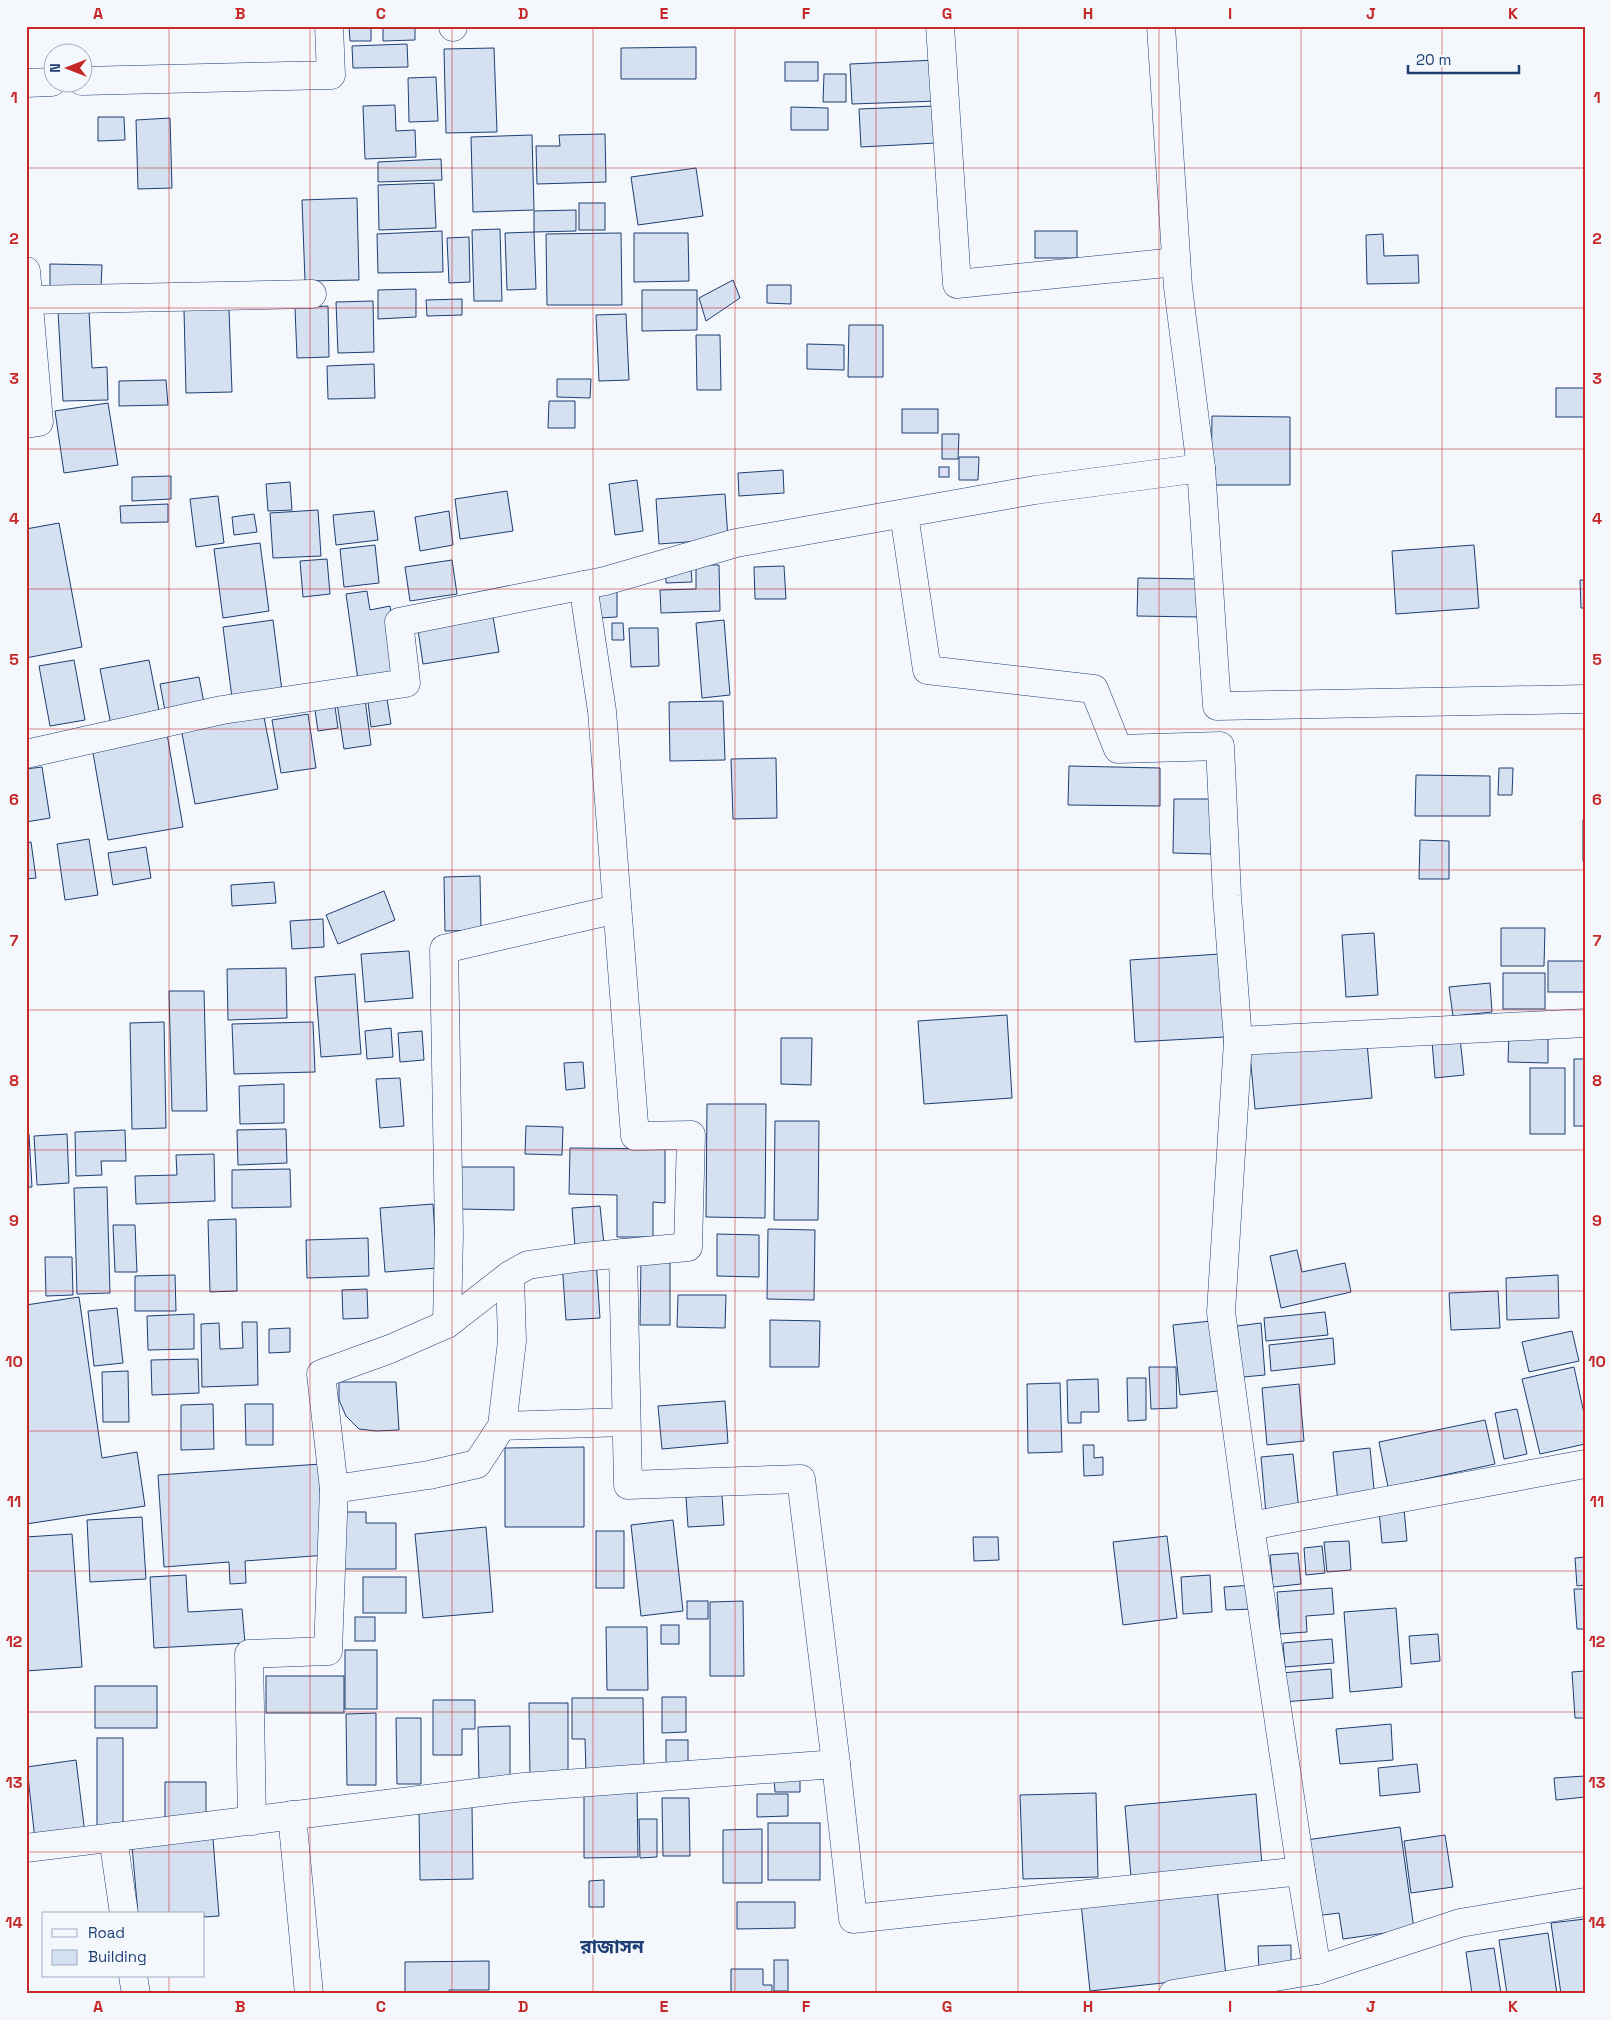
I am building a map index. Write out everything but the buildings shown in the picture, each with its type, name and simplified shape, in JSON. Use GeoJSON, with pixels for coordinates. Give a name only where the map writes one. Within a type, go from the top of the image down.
{"type":"FeatureCollection","features":[{"type":"Feature","properties":{"kind":"street"},"geometry":{"type":"LineString","coordinates":[[92,81],[331,75],[329,26]]}},
{"type":"Feature","properties":{"kind":"street"},"geometry":{"type":"LineString","coordinates":[[940,26],[957,284],[1176,262]]}},
{"type":"Feature","properties":{"kind":"street"},"geometry":{"type":"LineString","coordinates":[[1161,26],[1176,262],[1201,468],[1220,746],[1227,896],[1238,1041],[1221,1312],[1250,1526],[1317,1970]]}},
{"type":"Feature","properties":{"kind":"street"},"geometry":{"type":"LineString","coordinates":[[26,83],[42,82]]}},
{"type":"Feature","properties":{"kind":"street"},"geometry":{"type":"LineString","coordinates":[[26,271],[38,422],[26,424]]}},
{"type":"Feature","properties":{"kind":"street"},"geometry":{"type":"LineString","coordinates":[[29,300],[312,294]]}},
{"type":"Feature","properties":{"kind":"street"},"geometry":{"type":"LineString","coordinates":[[26,754],[222,710],[406,684],[398,622],[605,581],[736,543],[1035,490],[1201,468]]}},
{"type":"Feature","properties":{"kind":"street"},"geometry":{"type":"LineString","coordinates":[[904,514],[927,670],[1094,689],[1118,749],[1220,746]]}},
{"type":"Feature","properties":{"kind":"street"},"geometry":{"type":"LineString","coordinates":[[252,1820],[249,1654],[328,1651],[334,1489],[321,1374],[390,1349],[447,1324],[510,1275],[528,1264],[688,1247],[691,1135],[635,1136],[602,711],[583,585]]}},
{"type":"Feature","properties":{"kind":"street"},"geometry":{"type":"LineString","coordinates":[[1217,706],[1585,700]]}},
{"type":"Feature","properties":{"kind":"street"},"geometry":{"type":"LineString","coordinates":[[447,1324],[448,1234],[444,949],[617,909]]}},
{"type":"Feature","properties":{"kind":"street"},"geometry":{"type":"LineString","coordinates":[[1238,1041],[1585,1024]]}},
{"type":"Feature","properties":{"kind":"street"},"geometry":{"type":"LineString","coordinates":[[623,1253],[628,1485],[801,1479],[853,1919],[1301,1870]]}},
{"type":"Feature","properties":{"kind":"street"},"geometry":{"type":"LineString","coordinates":[[334,1489],[429,1475],[477,1464],[502,1426],[512,1341],[510,1275]]}},
{"type":"Feature","properties":{"kind":"street"},"geometry":{"type":"LineString","coordinates":[[502,1426],[626,1422]]}},
{"type":"Feature","properties":{"kind":"street"},"geometry":{"type":"LineString","coordinates":[[1250,1526],[1585,1464]]}},
{"type":"Feature","properties":{"kind":"street"},"geometry":{"type":"LineString","coordinates":[[26,1848],[524,1787],[836,1764]]}},
{"type":"Feature","properties":{"kind":"street"},"geometry":{"type":"LineString","coordinates":[[292,1815],[309,1994]]}},
{"type":"Feature","properties":{"kind":"street"},"geometry":{"type":"LineString","coordinates":[[113,1837],[124,1912]]}},
{"type":"Feature","properties":{"kind":"street"},"geometry":{"type":"LineString","coordinates":[[1173,1994],[1317,1970],[1460,1923],[1585,1902]]}},
{"type":"Feature","properties":{"kind":"street"},"geometry":{"type":"LineString","coordinates":[[133,1978],[136,1994]]}},
{"type":"Feature","properties":{"kind":"district","name":"রাজাসন"},"geometry":{"type":"Point","coordinates":[612,1946]}}]}
